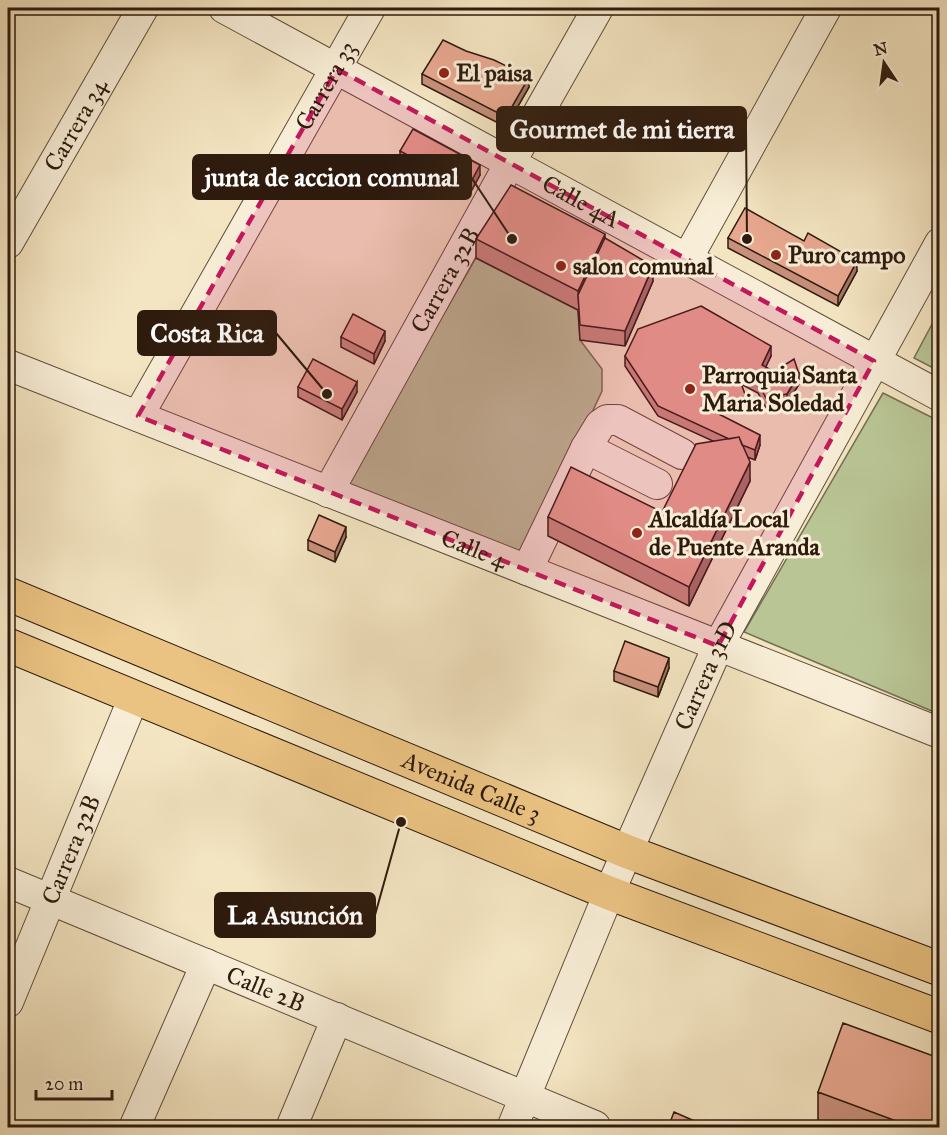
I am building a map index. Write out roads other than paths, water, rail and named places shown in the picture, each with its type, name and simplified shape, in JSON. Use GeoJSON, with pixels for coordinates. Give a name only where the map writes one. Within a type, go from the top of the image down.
{"type":"FeatureCollection","features":[{"type":"Feature","properties":{"kind":"main road","name":"Avenida Calle 3"},"geometry":{"type":"LineString","coordinates":[[8,594],[628,852],[939,969]]}},
{"type":"Feature","properties":{"kind":"main road","name":"Avenida Calle 3"},"geometry":{"type":"LineString","coordinates":[[8,645],[609,893],[939,1017]]}},
{"type":"Feature","properties":{"kind":"street","name":"Carrera 34"},"geometry":{"type":"LineString","coordinates":[[8,243],[143,8]]}},
{"type":"Feature","properties":{"kind":"street","name":"Calle 4A"},"geometry":{"type":"LineString","coordinates":[[224,8],[939,396]]}},
{"type":"Feature","properties":{"kind":"street","name":"Carrera 33"},"geometry":{"type":"LineString","coordinates":[[138,416],[370,8]]}},
{"type":"Feature","properties":{"kind":"street","name":"Carrera 32B"},"geometry":{"type":"LineString","coordinates":[[328,492],[598,8]]}},
{"type":"Feature","properties":{"kind":"street"},"geometry":{"type":"LineString","coordinates":[[687,259],[826,8]]}},
{"type":"Feature","properties":{"kind":"street","name":"Carrera 31D"},"geometry":{"type":"LineString","coordinates":[[512,1128],[609,893],[717,646],[939,243]]}},
{"type":"Feature","properties":{"kind":"street","name":"Calle 4"},"geometry":{"type":"LineString","coordinates":[[8,365],[939,734]]}},
{"type":"Feature","properties":{"kind":"street"},"geometry":{"type":"LineString","coordinates":[[527,570],[586,448],[600,425],[607,420],[618,420],[682,454]]}},
{"type":"Feature","properties":{"kind":"street"},"geometry":{"type":"LineString","coordinates":[[586,448],[657,484]]}},
{"type":"Feature","properties":{"kind":"street","name":"Carrera 32B"},"geometry":{"type":"LineString","coordinates":[[8,1002],[134,697]]}},
{"type":"Feature","properties":{"kind":"street","name":"Calle 2B"},"geometry":{"type":"LineString","coordinates":[[8,882],[596,1126]]}},
{"type":"Feature","properties":{"kind":"street"},"geometry":{"type":"LineString","coordinates":[[134,1128],[206,964]]}},
{"type":"Feature","properties":{"kind":"street"},"geometry":{"type":"LineString","coordinates":[[291,1128],[337,1018]]}},
{"type":"Feature","properties":{"kind":"place","name":"El paisa"},"geometry":{"type":"Point","coordinates":[444,73]}},
{"type":"Feature","properties":{"kind":"place","name":"junta de accion comunal"},"geometry":{"type":"Point","coordinates":[512,239]}},
{"type":"Feature","properties":{"kind":"place","name":"Gourmet de mi tierra"},"geometry":{"type":"Point","coordinates":[747,239]}},
{"type":"Feature","properties":{"kind":"place","name":"Puro campo"},"geometry":{"type":"Point","coordinates":[776,255]}},
{"type":"Feature","properties":{"kind":"place","name":"salon comunal"},"geometry":{"type":"Point","coordinates":[561,266]}},
{"type":"Feature","properties":{"kind":"place","name":"Parroquia Santa Maria Soledad"},"geometry":{"type":"Point","coordinates":[690,389]}},
{"type":"Feature","properties":{"kind":"place","name":"Costa Rica"},"geometry":{"type":"Point","coordinates":[327,394]}},
{"type":"Feature","properties":{"kind":"place","name":"Alcaldía Local de Puente Aranda"},"geometry":{"type":"Point","coordinates":[637,533]}},
{"type":"Feature","properties":{"kind":"place","name":"La Asunción"},"geometry":{"type":"Point","coordinates":[401,822]}}]}
